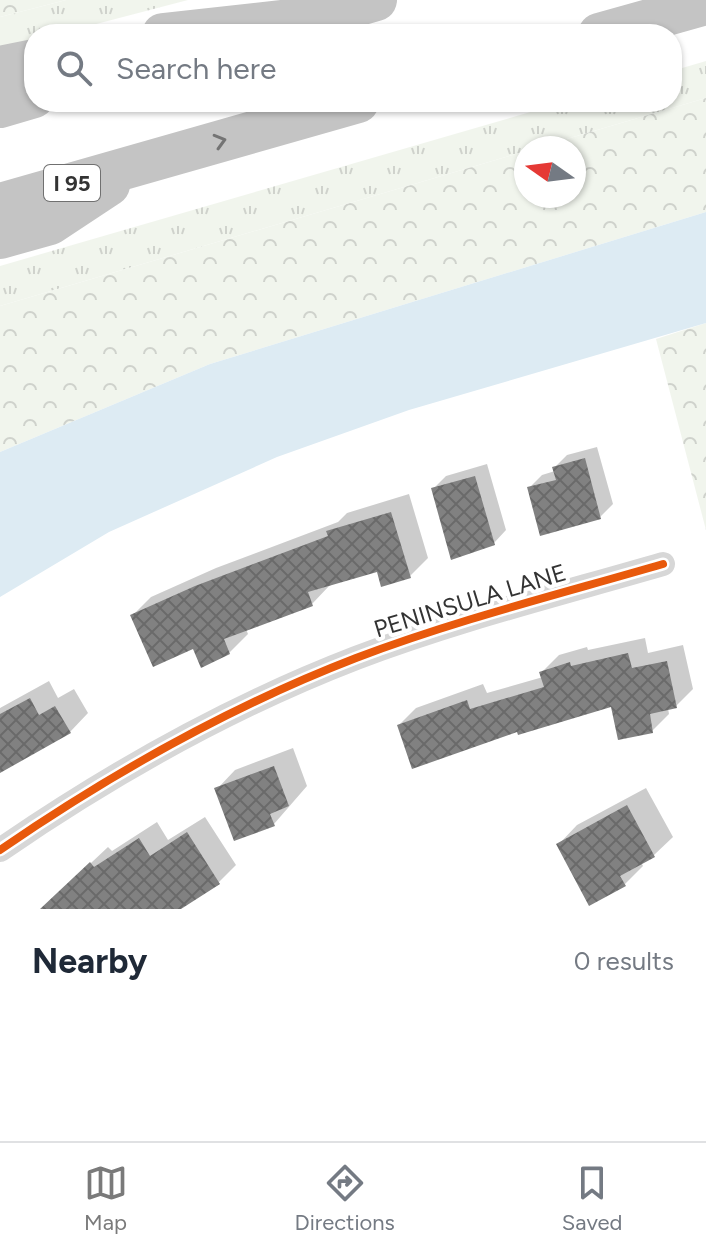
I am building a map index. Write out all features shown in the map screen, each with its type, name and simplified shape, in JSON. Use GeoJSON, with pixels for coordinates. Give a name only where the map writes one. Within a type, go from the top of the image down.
{"type":"FeatureCollection","features":[{"type":"Feature","properties":{"kind":"highway"},"geometry":{"type":"LineString","coordinates":[[293,24],[376,0]]}},
{"type":"Feature","properties":{"kind":"highway"},"geometry":{"type":"LineString","coordinates":[[635,24],[706,4]]}},
{"type":"Feature","properties":{"kind":"highway"},"geometry":{"type":"LineString","coordinates":[[254,24],[318,17]]}},
{"type":"Feature","properties":{"kind":"highway"},"geometry":{"type":"LineString","coordinates":[[0,67],[24,62]]}},
{"type":"Feature","properties":{"kind":"highway"},"geometry":{"type":"LineString","coordinates":[[0,107],[24,100]]}},
{"type":"Feature","properties":{"kind":"highway","name":"I 95"},"geometry":{"type":"LineString","coordinates":[[0,204],[322,112]]}},
{"type":"Feature","properties":{"kind":"highway"},"geometry":{"type":"LineString","coordinates":[[0,238],[50,224],[145,162]]}},
{"type":"Feature","properties":{"kind":"street","name":"PENINSULA LANE"},"geometry":{"type":"LineString","coordinates":[[0,850],[160,749],[301,681],[404,641],[663,564]]}},
{"type":"Feature","properties":{"kind":"green space"},"geometry":{"type":"Polygon","coordinates":[[[0,0],[66,0],[0,17],[0,0]]]}},
{"type":"Feature","properties":{"kind":"green space"},"geometry":{"type":"Polygon","coordinates":[[[66,0],[188,0],[96,24],[24,24],[24,42],[0,48],[0,17],[66,0]]]}},
{"type":"Feature","properties":{"kind":"green space"},"geometry":{"type":"Polygon","coordinates":[[[706,61],[706,98],[682,105],[682,68],[706,61]]]}},
{"type":"Feature","properties":{"kind":"green space"},"geometry":{"type":"Polygon","coordinates":[[[706,98],[706,212],[210,364],[0,452],[0,306],[514,155],[514,208],[586,208],[586,136],[577,136],[658,112],[682,112],[682,105],[706,98]]]}},
{"type":"Feature","properties":{"kind":"green space"},"geometry":{"type":"Polygon","coordinates":[[[531,112],[658,112],[577,136],[514,136],[514,155],[0,306],[0,266],[531,112]]]}},
{"type":"Feature","properties":{"kind":"green space"},"geometry":{"type":"Polygon","coordinates":[[[706,323],[706,530],[656,339],[706,323]]]}},
{"type":"Feature","properties":{"kind":"shaded area"},"geometry":{"type":"Polygon","coordinates":[[[706,212],[706,323],[409,410],[277,457],[109,532],[0,597],[0,452],[210,364],[706,212]]]}},
{"type":"Feature","properties":{"kind":"building"},"geometry":{"type":"Polygon","coordinates":[[[585,458],[601,519],[540,536],[527,487],[556,480],[552,467],[585,458]]]}},
{"type":"Feature","properties":{"kind":"building"},"geometry":{"type":"Polygon","coordinates":[[[475,476],[495,545],[451,560],[431,488],[475,476]]]}},
{"type":"Feature","properties":{"kind":"building"},"geometry":{"type":"Polygon","coordinates":[[[391,512],[411,578],[381,587],[377,572],[308,592],[313,606],[224,639],[230,654],[201,668],[193,649],[153,667],[130,615],[195,586],[328,536],[326,531],[391,512]]]}},
{"type":"Feature","properties":{"kind":"building"},"geometry":{"type":"Polygon","coordinates":[[[628,653],[632,668],[667,661],[677,708],[650,714],[653,733],[618,740],[611,707],[518,735],[517,732],[412,769],[397,725],[467,700],[470,709],[544,687],[539,672],[570,662],[571,666],[628,653]]]}},
{"type":"Feature","properties":{"kind":"building"},"geometry":{"type":"Polygon","coordinates":[[[30,698],[39,715],[55,706],[71,733],[0,773],[0,714],[30,698]]]}},
{"type":"Feature","properties":{"kind":"building"},"geometry":{"type":"Polygon","coordinates":[[[274,766],[289,806],[270,814],[275,826],[234,841],[214,788],[274,766]]]}},
{"type":"Feature","properties":{"kind":"building"},"geometry":{"type":"Polygon","coordinates":[[[627,805],[655,857],[620,876],[626,886],[589,906],[556,844],[627,805]]]}},
{"type":"Feature","properties":{"kind":"building"},"geometry":{"type":"Polygon","coordinates":[[[187,832],[220,884],[181,909],[40,909],[90,862],[94,867],[139,838],[150,856],[187,832]]]}},
{"type":"Feature","properties":{"kind":"cycle path"},"geometry":{"type":"LineString","coordinates":[[0,850],[128,768],[217,720],[309,677],[432,632],[663,564]]}}]}
